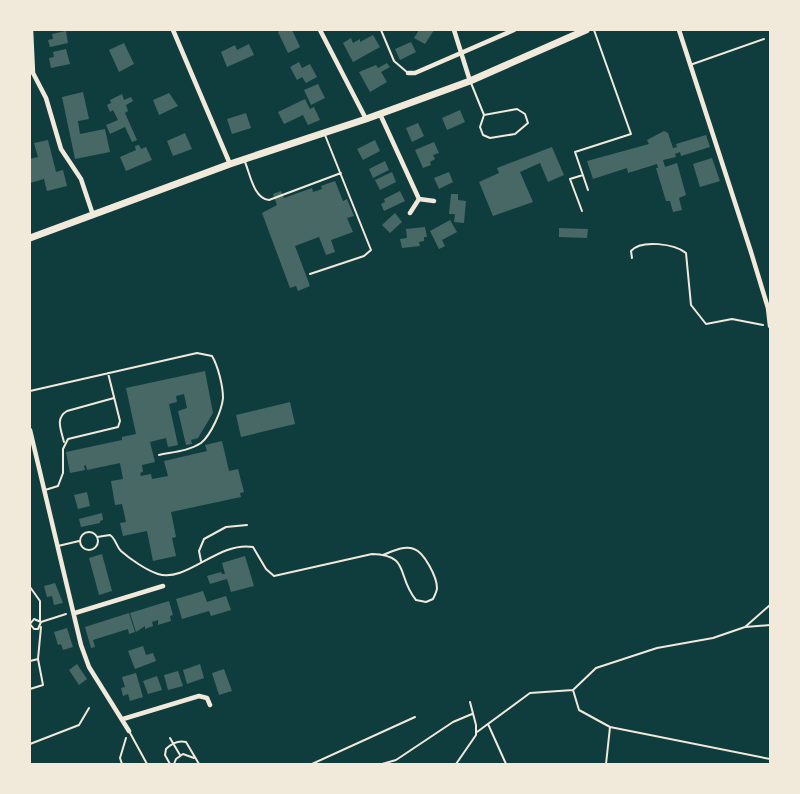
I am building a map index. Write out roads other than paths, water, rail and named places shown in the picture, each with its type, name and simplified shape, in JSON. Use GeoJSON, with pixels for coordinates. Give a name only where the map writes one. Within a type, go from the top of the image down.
{"type":"FeatureCollection","features":[{"type":"Feature","properties":{"kind":"main road"},"geometry":{"type":"LineString","coordinates":[[30,238],[94,216],[230,164],[380,114],[470,80],[586,30]]}},
{"type":"Feature","properties":{"kind":"street"},"geometry":{"type":"LineString","coordinates":[[31,30],[32,74],[46,98],[61,149],[81,179],[94,216]]}},
{"type":"Feature","properties":{"kind":"street"},"geometry":{"type":"LineString","coordinates":[[173,30],[230,164]]}},
{"type":"Feature","properties":{"kind":"street"},"geometry":{"type":"LineString","coordinates":[[320,30],[366,119]]}},
{"type":"Feature","properties":{"kind":"street"},"geometry":{"type":"LineString","coordinates":[[454,30],[470,80]]}},
{"type":"Feature","properties":{"kind":"street"},"geometry":{"type":"LineString","coordinates":[[408,73],[415,73],[514,30]]}},
{"type":"Feature","properties":{"kind":"street"},"geometry":{"type":"LineString","coordinates":[[680,30],[751,252],[768,308],[770,325]]}},
{"type":"Feature","properties":{"kind":"street"},"geometry":{"type":"LineString","coordinates":[[380,114],[419,199]]}},
{"type":"Feature","properties":{"kind":"street"},"geometry":{"type":"LineString","coordinates":[[419,199],[434,201]]}},
{"type":"Feature","properties":{"kind":"street"},"geometry":{"type":"LineString","coordinates":[[410,213],[419,199]]}},
{"type":"Feature","properties":{"kind":"street"},"geometry":{"type":"LineString","coordinates":[[30,430],[81,644],[89,667],[129,731]]}},
{"type":"Feature","properties":{"kind":"street"},"geometry":{"type":"LineString","coordinates":[[74,612],[163,586]]}},
{"type":"Feature","properties":{"kind":"street"},"geometry":{"type":"LineString","coordinates":[[123,719],[199,696],[207,698],[210,705]]}},
{"type":"Feature","properties":{"kind":"lane"},"geometry":{"type":"LineString","coordinates":[[381,30],[394,61],[408,73]]}},
{"type":"Feature","properties":{"kind":"lane"},"geometry":{"type":"LineString","coordinates":[[588,190],[575,152],[631,134],[594,30]]}},
{"type":"Feature","properties":{"kind":"lane"},"geometry":{"type":"LineString","coordinates":[[690,65],[764,39]]}},
{"type":"Feature","properties":{"kind":"lane"},"geometry":{"type":"LineString","coordinates":[[470,80],[484,116],[480,127],[483,135],[490,138],[515,134],[528,122],[525,114],[517,109],[484,116]]}},
{"type":"Feature","properties":{"kind":"lane"},"geometry":{"type":"LineString","coordinates":[[310,274],[364,256],[371,250],[324,133]]}},
{"type":"Feature","properties":{"kind":"lane"},"geometry":{"type":"LineString","coordinates":[[244,160],[258,194],[264,200],[269,200],[340,173]]}},
{"type":"Feature","properties":{"kind":"lane"},"geometry":{"type":"LineString","coordinates":[[582,211],[570,179],[583,175]]}},
{"type":"Feature","properties":{"kind":"lane"},"geometry":{"type":"LineString","coordinates":[[30,391],[197,353],[212,356],[216,363],[223,398],[211,429],[202,442],[192,448],[159,455]]}},
{"type":"Feature","properties":{"kind":"lane"},"geometry":{"type":"LineString","coordinates":[[64,442],[68,439],[118,427],[120,421],[108,373]]}},
{"type":"Feature","properties":{"kind":"lane"},"geometry":{"type":"LineString","coordinates":[[45,490],[58,486],[63,473],[64,442],[59,420],[61,414],[114,398]]}},
{"type":"Feature","properties":{"kind":"lane"},"geometry":{"type":"LineString","coordinates":[[201,561],[199,550],[204,539],[226,527],[247,525]]}},
{"type":"Feature","properties":{"kind":"lane"},"geometry":{"type":"LineString","coordinates":[[88,531],[93,532],[97,537],[96,546],[91,550],[82,547],[80,542],[81,536],[88,531]]}},
{"type":"Feature","properties":{"kind":"lane"},"geometry":{"type":"LineString","coordinates":[[97,537],[110,535],[121,550],[157,574],[175,575],[230,548],[245,545],[253,547],[266,569],[274,576],[372,554],[394,557],[398,562],[410,592],[416,600],[426,602],[433,600],[437,588],[429,564],[421,553],[412,548],[400,548],[383,555]]}},
{"type":"Feature","properties":{"kind":"lane"},"geometry":{"type":"LineString","coordinates":[[58,546],[80,542]]}},
{"type":"Feature","properties":{"kind":"lane"},"geometry":{"type":"LineString","coordinates":[[312,764],[415,717]]}},
{"type":"Feature","properties":{"kind":"lane"},"geometry":{"type":"LineString","coordinates":[[129,731],[147,764]]}}]}
